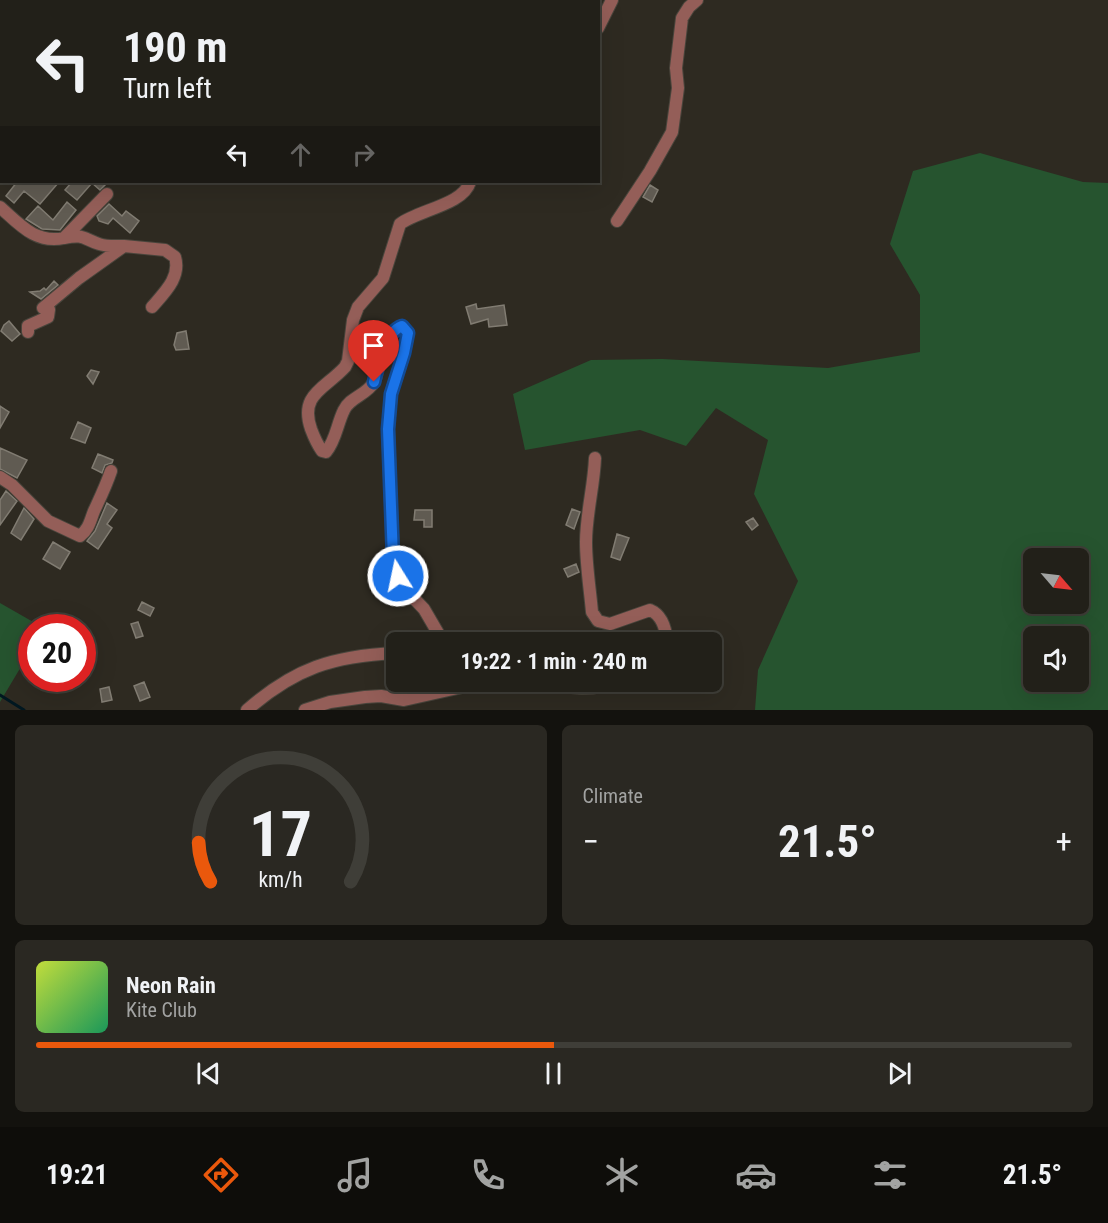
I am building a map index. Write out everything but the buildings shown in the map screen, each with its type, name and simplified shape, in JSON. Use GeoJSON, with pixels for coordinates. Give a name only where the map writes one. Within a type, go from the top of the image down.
{"type":"FeatureCollection","features":[{"type":"Feature","properties":{"kind":"street"},"geometry":{"type":"LineString","coordinates":[[600,24],[612,0]]}},
{"type":"Feature","properties":{"kind":"street"},"geometry":{"type":"LineString","coordinates":[[617,221],[672,132],[678,88],[676,68],[682,18],[697,0]]}},
{"type":"Feature","properties":{"kind":"street"},"geometry":{"type":"LineString","coordinates":[[437,632],[423,609],[403,587],[393,558],[388,429],[391,394],[404,353],[408,333],[406,328],[402,326],[393,330],[374,382],[347,404],[332,445],[326,453],[318,446],[314,436],[308,418],[308,406],[312,397],[339,374],[348,361],[356,313],[362,301],[383,278],[400,224],[456,198],[470,183]]}},
{"type":"Feature","properties":{"kind":"street"},"geometry":{"type":"LineString","coordinates":[[64,238],[107,194]]}},
{"type":"Feature","properties":{"kind":"street"},"geometry":{"type":"LineString","coordinates":[[0,207],[34,236],[55,240],[75,236],[86,237],[97,243],[165,250],[175,257],[177,270],[165,292],[152,307]]}},
{"type":"Feature","properties":{"kind":"street"},"geometry":{"type":"LineString","coordinates":[[28,332],[28,326],[48,317],[49,310],[42,308],[124,246]]}},
{"type":"Feature","properties":{"kind":"street"},"geometry":{"type":"LineString","coordinates":[[595,458],[586,544],[592,612],[598,621],[610,624],[650,610],[661,620],[666,632]]}},
{"type":"Feature","properties":{"kind":"street"},"geometry":{"type":"LineString","coordinates":[[0,477],[12,485],[48,521],[80,536],[90,524],[105,492],[111,471]]}},
{"type":"Feature","properties":{"kind":"street"},"geometry":{"type":"LineString","coordinates":[[247,710],[268,692],[308,669],[348,657],[386,654]]}},
{"type":"Feature","properties":{"kind":"street"},"geometry":{"type":"LineString","coordinates":[[305,710],[330,702],[364,697],[381,696],[404,700],[440,692]]}},
{"type":"Feature","properties":{"kind":"green space"},"geometry":{"type":"Polygon","coordinates":[[[980,153],[1083,182],[1108,183],[1108,710],[755,710],[758,670],[798,581],[754,494],[768,440],[716,408],[686,446],[640,430],[525,450],[513,394],[591,360],[662,359],[828,368],[920,352],[920,295],[890,244],[913,171],[980,153]]]}},
{"type":"Feature","properties":{"kind":"green space"},"geometry":{"type":"Polygon","coordinates":[[[0,603],[19,614],[18,672],[0,702],[0,603]]]}},
{"type":"Feature","properties":{"kind":"waterway"},"geometry":{"type":"LineString","coordinates":[[0,695],[24,710]]}},
{"type":"Feature","properties":{"kind":"route"},"geometry":{"type":"LineString","coordinates":[[374,382],[393,330],[405,327],[408,333],[391,394],[388,429],[393,558],[398,576]]}}]}
